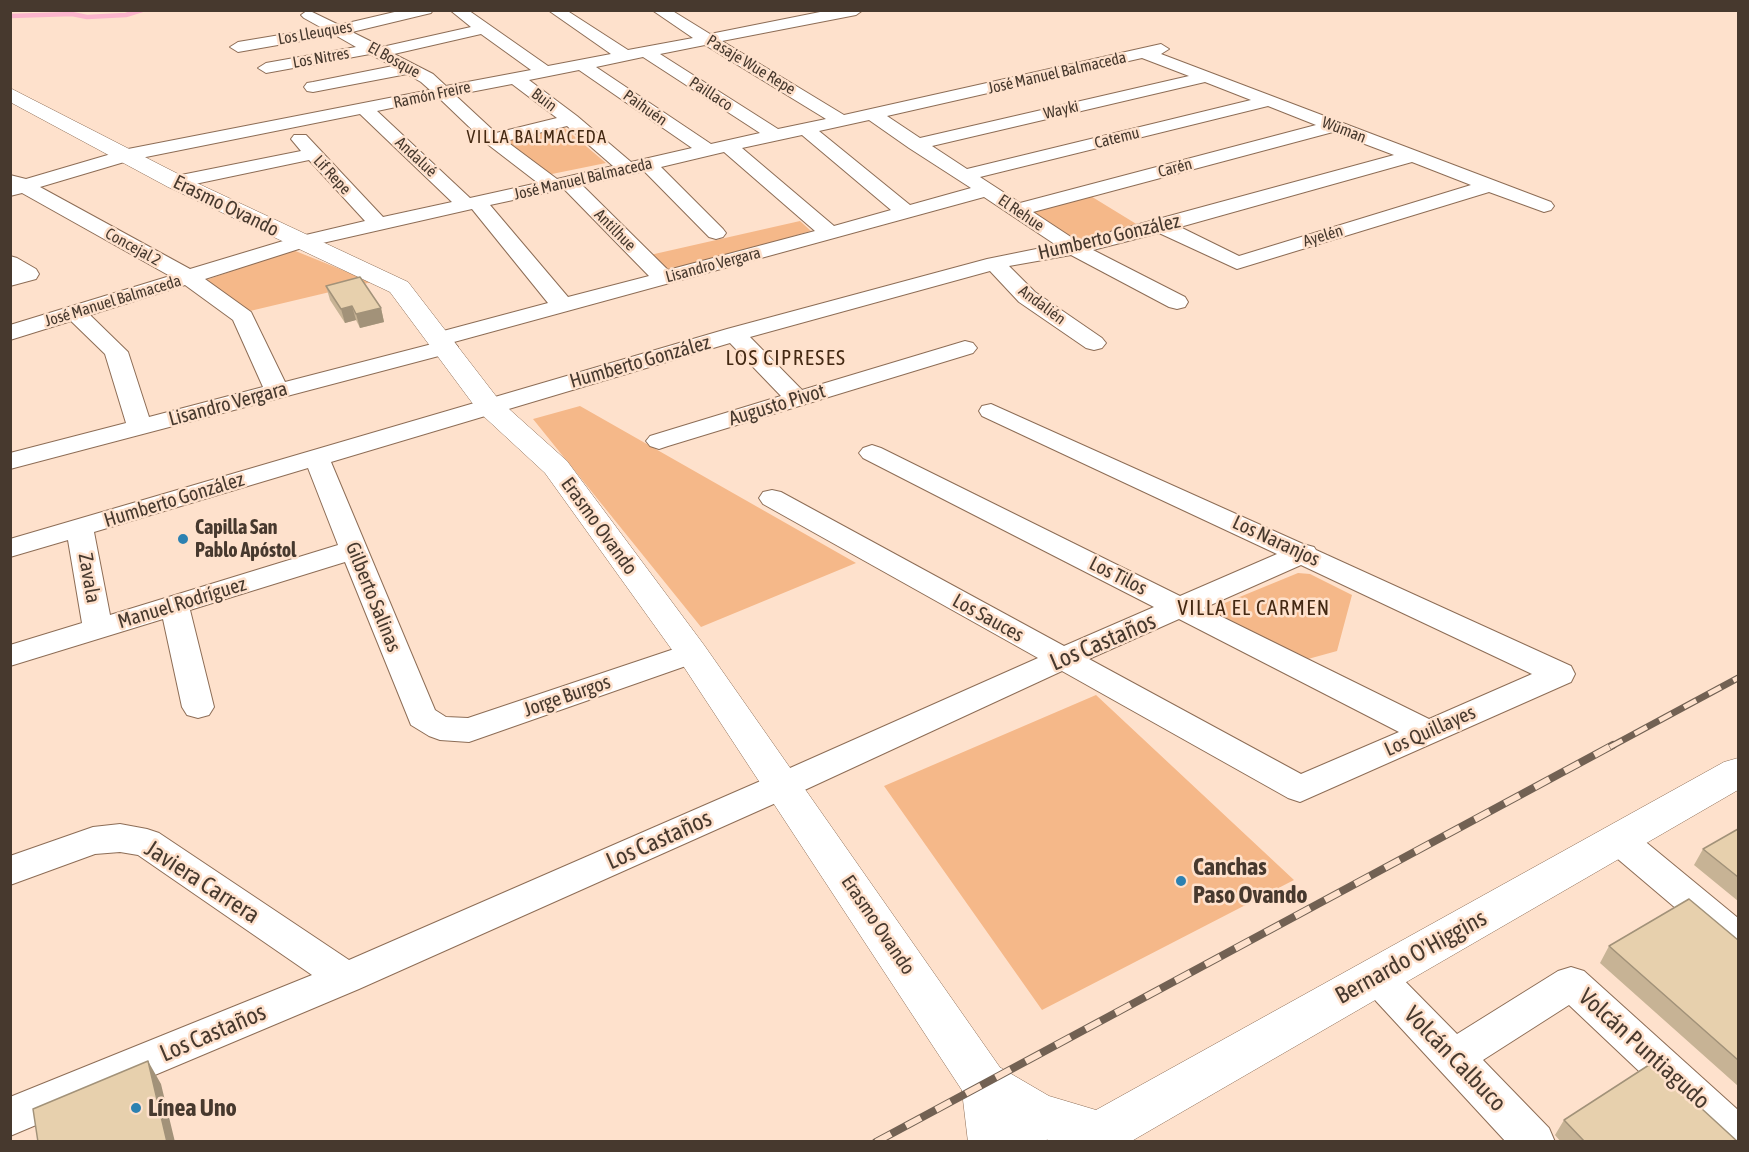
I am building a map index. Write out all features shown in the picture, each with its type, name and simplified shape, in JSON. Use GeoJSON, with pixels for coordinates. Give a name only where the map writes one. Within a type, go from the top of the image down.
{"type":"FeatureCollection","features":[{"type":"Feature","properties":{"kind":"street","name":"Los Lleuques"},"geometry":{"type":"LineString","coordinates":[[238,46],[338,30],[426,10]]}},
{"type":"Feature","properties":{"kind":"street"},"geometry":{"type":"LineString","coordinates":[[456,10],[545,72]]}},
{"type":"Feature","properties":{"kind":"street"},"geometry":{"type":"LineString","coordinates":[[555,10],[626,56]]}},
{"type":"Feature","properties":{"kind":"street","name":"Pasaje Wue Repe"},"geometry":{"type":"LineString","coordinates":[[659,10],[842,121]]}},
{"type":"Feature","properties":{"kind":"street","name":"Ramón Freire"},"geometry":{"type":"LineString","coordinates":[[15,185],[128,155],[853,11]]}},
{"type":"Feature","properties":{"kind":"street","name":"El Bosque"},"geometry":{"type":"LineString","coordinates":[[309,15],[427,78],[492,139],[561,184]]}},
{"type":"Feature","properties":{"kind":"street"},"geometry":{"type":"LineString","coordinates":[[762,16],[780,26]]}},
{"type":"Feature","properties":{"kind":"street","name":"Los Nitres"},"geometry":{"type":"LineString","coordinates":[[266,68],[378,50],[484,29]]}},
{"type":"Feature","properties":{"kind":"street","name":"José Manuel Balmaceda"},"geometry":{"type":"LineString","coordinates":[[11,333],[300,242],[1153,51]]}},
{"type":"Feature","properties":{"kind":"street","name":"Wüman"},"geometry":{"type":"LineString","coordinates":[[1153,51],[1206,77],[1544,206]]}},
{"type":"Feature","properties":{"kind":"street","name":"Paillaco"},"geometry":{"type":"LineString","coordinates":[[646,52],[776,136]]}},
{"type":"Feature","properties":{"kind":"street","name":"Paihuén"},"geometry":{"type":"LineString","coordinates":[[583,65],[708,151]]}},
{"type":"Feature","properties":{"kind":"street"},"geometry":{"type":"LineString","coordinates":[[313,87],[411,68]]}},
{"type":"Feature","properties":{"kind":"street","name":"Wayki"},"geometry":{"type":"LineString","coordinates":[[916,144],[1206,77]]}},
{"type":"Feature","properties":{"kind":"street","name":"Buin"},"geometry":{"type":"LineString","coordinates":[[515,78],[571,120],[627,169]]}},
{"type":"Feature","properties":{"kind":"street","name":"Erasmo Ovando"},"geometry":{"type":"LineString","coordinates":[[10,93],[176,182],[399,287],[489,406],[556,467],[692,653],[784,785],[1024,1142]]}},
{"type":"Feature","properties":{"kind":"street","name":"Catemu"},"geometry":{"type":"LineString","coordinates":[[965,176],[1269,101]]}},
{"type":"Feature","properties":{"kind":"street","name":"Andalué"},"geometry":{"type":"LineString","coordinates":[[365,109],[472,204],[563,306]]}},
{"type":"Feature","properties":{"kind":"street","name":"El Rehue"},"geometry":{"type":"LineString","coordinates":[[872,114],[1074,248],[1177,302]]}},
{"type":"Feature","properties":{"kind":"street"},"geometry":{"type":"LineString","coordinates":[[492,139],[571,120]]}},
{"type":"Feature","properties":{"kind":"street","name":"Lif Repe"},"geometry":{"type":"LineString","coordinates":[[286,125],[379,225]]}},
{"type":"Feature","properties":{"kind":"street","name":"Carén"},"geometry":{"type":"LineString","coordinates":[[1016,210],[1334,126]]}},
{"type":"Feature","properties":{"kind":"street"},"geometry":{"type":"LineString","coordinates":[[806,129],[906,212]]}},
{"type":"Feature","properties":{"kind":"street"},"geometry":{"type":"LineString","coordinates":[[728,147],[830,233]]}},
{"type":"Feature","properties":{"kind":"street"},"geometry":{"type":"LineString","coordinates":[[176,182],[313,154]]}},
{"type":"Feature","properties":{"kind":"street","name":"Humberto González"},"geometry":{"type":"LineString","coordinates":[[10,548],[735,334],[994,263],[1074,248],[1161,226],[1412,156]]}},
{"type":"Feature","properties":{"kind":"street"},"geometry":{"type":"LineString","coordinates":[[648,164],[716,233]]}},
{"type":"Feature","properties":{"kind":"street","name":"Antilhue"},"geometry":{"type":"LineString","coordinates":[[561,184],[663,278]]}},
{"type":"Feature","properties":{"kind":"street","name":"Concejal 2"},"geometry":{"type":"LineString","coordinates":[[15,185],[188,278],[243,317],[277,391]]}},
{"type":"Feature","properties":{"kind":"street","name":"Ayelén"},"geometry":{"type":"LineString","coordinates":[[1161,226],[1237,263],[1490,185]]}},
{"type":"Feature","properties":{"kind":"street","name":"Lisandro Vergara"},"geometry":{"type":"LineString","coordinates":[[10,461],[277,391],[563,306],[987,190]]}},
{"type":"Feature","properties":{"kind":"street"},"geometry":{"type":"LineString","coordinates":[[10,262],[28,274],[10,280]]}},
{"type":"Feature","properties":{"kind":"street","name":"Andalién"},"geometry":{"type":"LineString","coordinates":[[994,263],[1027,297],[1094,343]]}},
{"type":"Feature","properties":{"kind":"street"},"geometry":{"type":"LineString","coordinates":[[75,313],[116,352],[140,427]]}},
{"type":"Feature","properties":{"kind":"street"},"geometry":{"type":"LineString","coordinates":[[735,334],[797,399]]}},
{"type":"Feature","properties":{"kind":"street","name":"Augusto Pivot"},"geometry":{"type":"LineString","coordinates":[[659,441],[965,348]]}},
{"type":"Feature","properties":{"kind":"street","name":"Los Naranjos"},"geometry":{"type":"LineString","coordinates":[[991,411],[1304,553],[1560,674]]}},
{"type":"Feature","properties":{"kind":"street","name":"Los Tilos"},"geometry":{"type":"LineString","coordinates":[[872,453],[1427,732]]}},
{"type":"Feature","properties":{"kind":"street","name":"Gilberto Salinas"},"geometry":{"type":"LineString","coordinates":[[316,457],[422,717],[440,728]]}},
{"type":"Feature","properties":{"kind":"street","name":"Los Sauces"},"geometry":{"type":"LineString","coordinates":[[772,498],[1300,789]]}},
{"type":"Feature","properties":{"kind":"street","name":"Zavala"},"geometry":{"type":"LineString","coordinates":[[80,528],[98,629]]}},
{"type":"Feature","properties":{"kind":"street","name":"Manuel Rodríguez"},"geometry":{"type":"LineString","coordinates":[[10,656],[353,550]]}},
{"type":"Feature","properties":{"kind":"street","name":"Los Castaños"},"geometry":{"type":"LineString","coordinates":[[10,1117],[346,978],[784,785],[1062,658],[1304,553]]}},
{"type":"Feature","properties":{"kind":"street"},"geometry":{"type":"LineString","coordinates":[[174,605],[198,706]]}},
{"type":"Feature","properties":{"kind":"street","name":"Jorge Burgos"},"geometry":{"type":"LineString","coordinates":[[440,728],[469,730],[692,653]]}},
{"type":"Feature","properties":{"kind":"street","name":"Los Quillayes"},"geometry":{"type":"LineString","coordinates":[[1300,789],[1560,674]]}},
{"type":"Feature","properties":{"kind":"street","name":"Bernardo O'Higgins"},"geometry":{"type":"LineString","coordinates":[[1091,1137],[1738,773]]}},
{"type":"Feature","properties":{"kind":"street","name":"Javiera Carrera"},"geometry":{"type":"LineString","coordinates":[[10,871],[100,840],[120,838],[147,843],[346,978]]}},
{"type":"Feature","properties":{"kind":"street"},"geometry":{"type":"LineString","coordinates":[[1618,839],[1738,939]]}},
{"type":"Feature","properties":{"kind":"street","name":"Volcán Calbuco"},"geometry":{"type":"LineString","coordinates":[[1376,976],[1534,1142]]}},
{"type":"Feature","properties":{"kind":"street","name":"Volcán Puntiagudo"},"geometry":{"type":"LineString","coordinates":[[1454,1057],[1571,983],[1738,1136]]}},
{"type":"Feature","properties":{"kind":"street"},"geometry":{"type":"LineString","coordinates":[[984,1083],[1038,1115],[1091,1137]]}},
{"type":"Feature","properties":{"kind":"street"},"geometry":{"type":"LineString","coordinates":[[984,1083],[992,1142]]}},
{"type":"Feature","properties":{"kind":"shaded area"},"geometry":{"type":"Polygon","coordinates":[[[561,125],[606,163],[547,175],[502,140],[561,125]]]}},
{"type":"Feature","properties":{"kind":"shaded area"},"geometry":{"type":"Polygon","coordinates":[[[1089,195],[1138,225],[1076,241],[1032,212],[1089,195]]]}},
{"type":"Feature","properties":{"kind":"shaded area"},"geometry":{"type":"Polygon","coordinates":[[[800,221],[811,231],[669,272],[650,255],[800,221]]]}},
{"type":"Feature","properties":{"kind":"shaded area"},"geometry":{"type":"Polygon","coordinates":[[[293,250],[372,282],[250,311],[206,280],[293,250]]]}},
{"type":"Feature","properties":{"kind":"shaded area"},"geometry":{"type":"Polygon","coordinates":[[[580,406],[856,563],[701,627],[533,419],[580,406]]]}},
{"type":"Feature","properties":{"kind":"shaded area"},"geometry":{"type":"Polygon","coordinates":[[[1298,573],[1310,574],[1352,595],[1337,651],[1308,659],[1217,615],[1220,605],[1298,573]]]}},
{"type":"Feature","properties":{"kind":"shaded area"},"geometry":{"type":"Polygon","coordinates":[[[1096,695],[1294,880],[1042,1010],[884,786],[1096,695]]]}},
{"type":"Feature","properties":{"kind":"building"},"geometry":{"type":"Polygon","coordinates":[[[360,277],[381,308],[356,314],[352,306],[341,309],[326,286],[360,277]]]}},
{"type":"Feature","properties":{"kind":"building"},"geometry":{"type":"Polygon","coordinates":[[[1738,829],[1738,877],[1703,849],[1738,829]]]}},
{"type":"Feature","properties":{"kind":"building"},"geometry":{"type":"Polygon","coordinates":[[[1689,899],[1738,940],[1738,1060],[1609,946],[1689,899]]]}},
{"type":"Feature","properties":{"kind":"building"},"geometry":{"type":"Polygon","coordinates":[[[148,1061],[167,1142],[38,1142],[33,1109],[148,1061]]]}},
{"type":"Feature","properties":{"kind":"building"},"geometry":{"type":"Polygon","coordinates":[[[1652,1063],[1738,1142],[1585,1142],[1564,1120],[1652,1063]]]}},
{"type":"Feature","properties":{"kind":"waterway"},"geometry":{"type":"LineString","coordinates":[[10,16],[72,14],[87,17],[126,15],[142,10]]}},
{"type":"Feature","properties":{"kind":"railway"},"geometry":{"type":"LineString","coordinates":[[1610,747],[1738,678]]}},
{"type":"Feature","properties":{"kind":"railway"},"geometry":{"type":"LineString","coordinates":[[876,1142],[1613,745]]}},
{"type":"Feature","properties":{"kind":"place","name":"Capilla San Pablo Apóstol"},"geometry":{"type":"Point","coordinates":[183,539]}},
{"type":"Feature","properties":{"kind":"place","name":"Canchas Paso Ovando"},"geometry":{"type":"Point","coordinates":[1181,881]}},
{"type":"Feature","properties":{"kind":"place","name":"Línea Uno"},"geometry":{"type":"Point","coordinates":[136,1108]}},
{"type":"Feature","properties":{"kind":"district","name":"VILLA BALMACEDA"},"geometry":{"type":"Point","coordinates":[537,137]}},
{"type":"Feature","properties":{"kind":"district","name":"LOS CIPRESES"},"geometry":{"type":"Point","coordinates":[786,358]}},
{"type":"Feature","properties":{"kind":"district","name":"VILLA EL CARMEN"},"geometry":{"type":"Point","coordinates":[1254,608]}}]}
